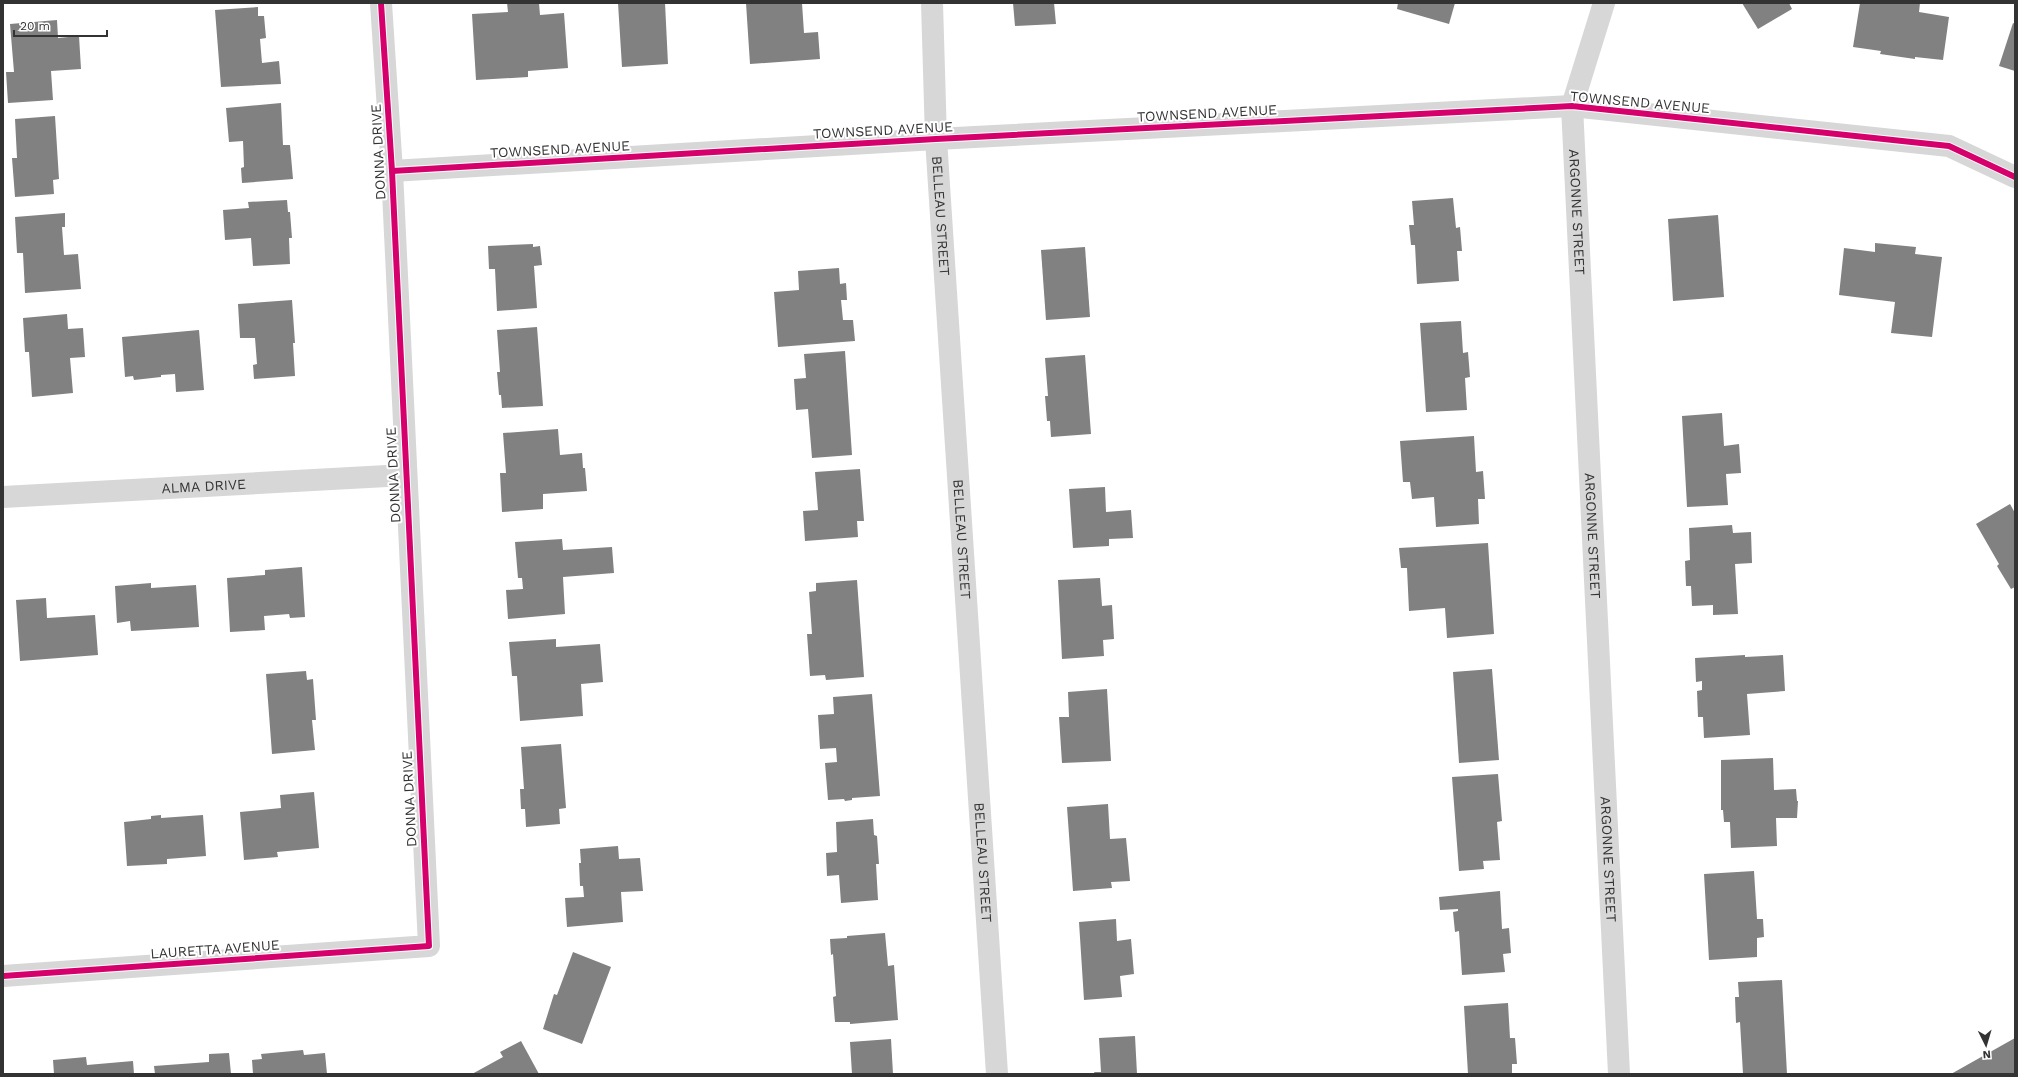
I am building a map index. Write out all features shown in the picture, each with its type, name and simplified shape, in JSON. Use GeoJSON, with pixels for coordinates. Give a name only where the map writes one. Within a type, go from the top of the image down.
{"type":"FeatureCollection","features":[{"type":"Feature","properties":{"kind":"street","name":"DONNA DRIVE"},"geometry":{"type":"LineString","coordinates":[[381,3],[392,171],[405,475],[429,946]]}},
{"type":"Feature","properties":{"kind":"street","name":"BELLEAU STREET"},"geometry":{"type":"LineString","coordinates":[[932,3],[936,139],[997,1074]]}},
{"type":"Feature","properties":{"kind":"street","name":"ARGONNE STREET"},"geometry":{"type":"LineString","coordinates":[[1604,3],[1572,106],[1619,1074]]}},
{"type":"Feature","properties":{"kind":"street","name":"TOWNSEND AVENUE"},"geometry":{"type":"LineString","coordinates":[[392,171],[936,139],[1572,106],[1949,146],[2015,177]]}},
{"type":"Feature","properties":{"kind":"street","name":"ALMA DRIVE"},"geometry":{"type":"LineString","coordinates":[[3,497],[405,475]]}},
{"type":"Feature","properties":{"kind":"street","name":"LAURETTA AVENUE"},"geometry":{"type":"LineString","coordinates":[[3,976],[429,946]]}},
{"type":"Feature","properties":{"kind":"building"},"geometry":{"type":"Polygon","coordinates":[[[507,3],[539,3],[540,15],[564,13],[568,68],[528,71],[528,77],[476,80],[472,14],[508,12],[507,3]]]}},
{"type":"Feature","properties":{"kind":"building"},"geometry":{"type":"Polygon","coordinates":[[[618,3],[665,3],[668,64],[622,67],[618,3]]]}},
{"type":"Feature","properties":{"kind":"building"},"geometry":{"type":"Polygon","coordinates":[[[746,3],[802,3],[804,33],[818,32],[820,59],[750,64],[746,3]]]}},
{"type":"Feature","properties":{"kind":"building"},"geometry":{"type":"Polygon","coordinates":[[[1013,3],[1054,3],[1056,24],[1015,26],[1013,3]]]}},
{"type":"Feature","properties":{"kind":"building"},"geometry":{"type":"Polygon","coordinates":[[[1398,3],[1455,3],[1449,24],[1397,9],[1398,3]]]}},
{"type":"Feature","properties":{"kind":"building"},"geometry":{"type":"Polygon","coordinates":[[[1742,3],[1789,3],[1792,9],[1758,29],[1742,3]]]}},
{"type":"Feature","properties":{"kind":"building"},"geometry":{"type":"Polygon","coordinates":[[[1860,3],[1920,3],[1919,12],[1949,17],[1943,60],[1915,57],[1915,59],[1880,54],[1881,51],[1853,47],[1860,3]]]}},
{"type":"Feature","properties":{"kind":"building"},"geometry":{"type":"Polygon","coordinates":[[[258,7],[258,16],[264,16],[266,38],[260,39],[262,63],[279,61],[281,84],[221,87],[215,10],[258,7]]]}},
{"type":"Feature","properties":{"kind":"building"},"geometry":{"type":"Polygon","coordinates":[[[57,20],[58,38],[79,36],[81,69],[51,71],[53,100],[8,103],[6,72],[14,72],[10,24],[57,20]]]}},
{"type":"Feature","properties":{"kind":"building"},"geometry":{"type":"Polygon","coordinates":[[[2013,23],[2015,24],[2015,71],[1999,66],[2013,23]]]}},
{"type":"Feature","properties":{"kind":"building"},"geometry":{"type":"Polygon","coordinates":[[[281,103],[283,145],[290,145],[293,179],[242,183],[241,168],[244,167],[243,141],[229,142],[226,108],[281,103]]]}},
{"type":"Feature","properties":{"kind":"building"},"geometry":{"type":"Polygon","coordinates":[[[55,116],[59,179],[53,180],[54,194],[15,197],[12,158],[17,158],[15,119],[55,116]]]}},
{"type":"Feature","properties":{"kind":"building"},"geometry":{"type":"Polygon","coordinates":[[[1453,198],[1456,228],[1460,227],[1462,251],[1457,251],[1459,281],[1417,284],[1415,245],[1411,245],[1409,225],[1414,225],[1412,201],[1453,198]]]}},
{"type":"Feature","properties":{"kind":"building"},"geometry":{"type":"Polygon","coordinates":[[[287,200],[288,212],[290,212],[292,238],[289,238],[290,264],[253,266],[251,238],[225,240],[223,210],[249,208],[248,202],[287,200]]]}},
{"type":"Feature","properties":{"kind":"building"},"geometry":{"type":"Polygon","coordinates":[[[65,213],[65,227],[62,227],[64,255],[78,254],[81,289],[25,293],[23,253],[17,253],[15,217],[65,213]]]}},
{"type":"Feature","properties":{"kind":"building"},"geometry":{"type":"Polygon","coordinates":[[[1718,215],[1724,297],[1673,301],[1668,219],[1718,215]]]}},
{"type":"Feature","properties":{"kind":"building"},"geometry":{"type":"Polygon","coordinates":[[[1875,243],[1916,247],[1915,254],[1942,257],[1932,337],[1891,333],[1895,302],[1839,295],[1844,248],[1875,252],[1875,243]]]}},
{"type":"Feature","properties":{"kind":"building"},"geometry":{"type":"Polygon","coordinates":[[[533,244],[533,247],[540,246],[542,265],[534,266],[537,308],[497,311],[495,269],[489,269],[488,246],[533,244]]]}},
{"type":"Feature","properties":{"kind":"building"},"geometry":{"type":"Polygon","coordinates":[[[1085,247],[1090,317],[1046,320],[1041,250],[1085,247]]]}},
{"type":"Feature","properties":{"kind":"building"},"geometry":{"type":"Polygon","coordinates":[[[839,268],[840,284],[846,283],[847,300],[841,300],[843,320],[853,320],[855,341],[778,347],[774,292],[799,290],[798,271],[839,268]]]}},
{"type":"Feature","properties":{"kind":"building"},"geometry":{"type":"Polygon","coordinates":[[[292,300],[295,343],[293,343],[295,376],[254,379],[253,365],[257,364],[255,338],[240,338],[238,304],[292,300]]]}},
{"type":"Feature","properties":{"kind":"building"},"geometry":{"type":"Polygon","coordinates":[[[67,314],[68,329],[83,328],[85,357],[70,358],[73,393],[32,397],[29,352],[25,352],[23,318],[67,314]]]}},
{"type":"Feature","properties":{"kind":"building"},"geometry":{"type":"Polygon","coordinates":[[[1461,321],[1463,353],[1468,352],[1470,377],[1465,378],[1467,410],[1426,412],[1420,323],[1461,321]]]}},
{"type":"Feature","properties":{"kind":"building"},"geometry":{"type":"Polygon","coordinates":[[[537,327],[543,406],[502,408],[497,372],[500,372],[497,330],[537,327]]]}},
{"type":"Feature","properties":{"kind":"building"},"geometry":{"type":"Polygon","coordinates":[[[199,330],[204,390],[176,392],[175,374],[134,380],[133,376],[125,377],[122,337],[199,330]]]}},
{"type":"Feature","properties":{"kind":"building"},"geometry":{"type":"Polygon","coordinates":[[[845,351],[852,455],[812,458],[808,409],[796,410],[794,379],[806,378],[804,354],[845,351]]]}},
{"type":"Feature","properties":{"kind":"building"},"geometry":{"type":"Polygon","coordinates":[[[1085,355],[1091,434],[1051,437],[1050,421],[1047,421],[1045,396],[1048,396],[1045,358],[1085,355]]]}},
{"type":"Feature","properties":{"kind":"building"},"geometry":{"type":"Polygon","coordinates":[[[1722,413],[1724,446],[1739,444],[1741,473],[1726,474],[1728,505],[1687,507],[1682,416],[1722,413]]]}},
{"type":"Feature","properties":{"kind":"building"},"geometry":{"type":"Polygon","coordinates":[[[558,429],[560,455],[582,453],[587,491],[543,494],[543,509],[502,512],[500,473],[506,473],[503,433],[558,429]]]}},
{"type":"Feature","properties":{"kind":"building"},"geometry":{"type":"Polygon","coordinates":[[[1474,436],[1476,472],[1483,471],[1485,499],[1478,499],[1479,524],[1436,527],[1434,497],[1412,499],[1410,482],[1403,482],[1400,441],[1474,436]]]}},
{"type":"Feature","properties":{"kind":"building"},"geometry":{"type":"Polygon","coordinates":[[[860,469],[864,521],[857,521],[858,537],[805,541],[803,511],[818,510],[815,472],[860,469]]]}},
{"type":"Feature","properties":{"kind":"building"},"geometry":{"type":"Polygon","coordinates":[[[1105,487],[1106,512],[1131,510],[1133,538],[1109,539],[1109,546],[1073,548],[1069,489],[1105,487]]]}},
{"type":"Feature","properties":{"kind":"building"},"geometry":{"type":"Polygon","coordinates":[[[2010,504],[2015,513],[2015,587],[2011,589],[1997,566],[1999,564],[1976,524],[2010,504]]]}},
{"type":"Feature","properties":{"kind":"building"},"geometry":{"type":"Polygon","coordinates":[[[1732,525],[1733,533],[1751,532],[1752,563],[1735,564],[1738,614],[1713,615],[1713,605],[1692,606],[1691,586],[1686,586],[1685,561],[1690,560],[1689,528],[1732,525]]]}},
{"type":"Feature","properties":{"kind":"building"},"geometry":{"type":"Polygon","coordinates":[[[562,539],[563,550],[612,547],[614,573],[563,577],[565,614],[508,619],[506,590],[523,589],[522,578],[518,578],[515,542],[562,539]]]}},
{"type":"Feature","properties":{"kind":"building"},"geometry":{"type":"Polygon","coordinates":[[[1488,543],[1494,634],[1447,638],[1445,608],[1409,611],[1407,568],[1401,568],[1399,548],[1488,543]]]}},
{"type":"Feature","properties":{"kind":"building"},"geometry":{"type":"Polygon","coordinates":[[[302,567],[305,617],[290,618],[289,614],[264,616],[265,630],[230,632],[227,578],[265,575],[265,570],[302,567]]]}},
{"type":"Feature","properties":{"kind":"building"},"geometry":{"type":"Polygon","coordinates":[[[1100,578],[1102,606],[1112,605],[1114,639],[1103,640],[1104,656],[1062,659],[1058,580],[1100,578]]]}},
{"type":"Feature","properties":{"kind":"building"},"geometry":{"type":"Polygon","coordinates":[[[857,580],[864,677],[826,680],[825,675],[810,676],[807,634],[812,634],[809,592],[816,591],[816,583],[857,580]]]}},
{"type":"Feature","properties":{"kind":"building"},"geometry":{"type":"Polygon","coordinates":[[[151,583],[151,588],[196,585],[199,627],[131,631],[130,621],[117,623],[115,586],[151,583]]]}},
{"type":"Feature","properties":{"kind":"building"},"geometry":{"type":"Polygon","coordinates":[[[46,598],[47,618],[95,615],[98,655],[20,661],[16,600],[46,598]]]}},
{"type":"Feature","properties":{"kind":"building"},"geometry":{"type":"Polygon","coordinates":[[[556,639],[556,647],[600,644],[603,682],[581,684],[583,716],[520,721],[517,676],[512,676],[509,642],[556,639]]]}},
{"type":"Feature","properties":{"kind":"building"},"geometry":{"type":"Polygon","coordinates":[[[1745,655],[1745,657],[1783,655],[1785,691],[1747,694],[1750,735],[1704,738],[1703,717],[1698,717],[1697,691],[1702,690],[1702,681],[1696,682],[1695,658],[1745,655]]]}},
{"type":"Feature","properties":{"kind":"building"},"geometry":{"type":"Polygon","coordinates":[[[1492,669],[1499,760],[1459,763],[1453,672],[1492,669]]]}},
{"type":"Feature","properties":{"kind":"building"},"geometry":{"type":"Polygon","coordinates":[[[306,671],[307,680],[313,679],[316,720],[312,720],[315,750],[272,754],[266,674],[306,671]]]}},
{"type":"Feature","properties":{"kind":"building"},"geometry":{"type":"Polygon","coordinates":[[[1107,689],[1111,761],[1062,763],[1059,717],[1069,717],[1068,692],[1107,689]]]}},
{"type":"Feature","properties":{"kind":"building"},"geometry":{"type":"Polygon","coordinates":[[[872,694],[880,796],[852,798],[852,800],[845,801],[844,799],[828,800],[825,763],[837,762],[836,748],[820,749],[818,715],[834,714],[833,697],[872,694]]]}},
{"type":"Feature","properties":{"kind":"building"},"geometry":{"type":"Polygon","coordinates":[[[561,744],[566,808],[559,809],[560,824],[526,827],[525,809],[521,809],[520,789],[524,789],[521,747],[561,744]]]}},
{"type":"Feature","properties":{"kind":"building"},"geometry":{"type":"Polygon","coordinates":[[[1773,758],[1774,790],[1796,789],[1798,801],[1797,818],[1776,818],[1777,846],[1731,848],[1730,822],[1724,822],[1723,810],[1721,810],[1721,760],[1773,758]]]}},
{"type":"Feature","properties":{"kind":"building"},"geometry":{"type":"Polygon","coordinates":[[[1498,774],[1502,821],[1497,822],[1500,860],[1483,861],[1484,869],[1459,871],[1452,777],[1498,774]]]}},
{"type":"Feature","properties":{"kind":"building"},"geometry":{"type":"Polygon","coordinates":[[[314,792],[319,848],[277,852],[278,857],[244,860],[240,812],[281,808],[280,795],[314,792]]]}},
{"type":"Feature","properties":{"kind":"building"},"geometry":{"type":"Polygon","coordinates":[[[1108,804],[1110,839],[1126,838],[1130,881],[1111,882],[1112,888],[1073,891],[1067,807],[1108,804]]]}},
{"type":"Feature","properties":{"kind":"building"},"geometry":{"type":"Polygon","coordinates":[[[161,815],[161,818],[203,815],[206,856],[167,859],[167,864],[127,866],[124,822],[151,819],[151,816],[161,815]]]}},
{"type":"Feature","properties":{"kind":"building"},"geometry":{"type":"Polygon","coordinates":[[[873,819],[874,835],[877,836],[879,864],[876,864],[878,900],[841,903],[839,875],[827,876],[826,853],[837,852],[836,822],[873,819]]]}},
{"type":"Feature","properties":{"kind":"building"},"geometry":{"type":"Polygon","coordinates":[[[618,846],[619,859],[640,858],[643,891],[621,892],[623,922],[567,927],[565,898],[584,897],[583,886],[580,886],[580,849],[618,846]]]}},
{"type":"Feature","properties":{"kind":"building"},"geometry":{"type":"Polygon","coordinates":[[[1754,871],[1757,919],[1763,919],[1764,937],[1757,938],[1757,957],[1709,960],[1704,874],[1754,871]]]}},
{"type":"Feature","properties":{"kind":"building"},"geometry":{"type":"Polygon","coordinates":[[[1500,891],[1502,929],[1509,928],[1511,953],[1503,954],[1505,972],[1462,975],[1459,931],[1455,932],[1453,912],[1458,911],[1458,909],[1440,910],[1439,897],[1500,891]]]}},
{"type":"Feature","properties":{"kind":"building"},"geometry":{"type":"Polygon","coordinates":[[[1116,919],[1117,941],[1131,939],[1134,974],[1120,976],[1122,997],[1084,1000],[1079,922],[1116,919]]]}},
{"type":"Feature","properties":{"kind":"building"},"geometry":{"type":"Polygon","coordinates":[[[885,933],[888,966],[894,965],[898,1020],[850,1024],[850,1022],[835,1022],[833,997],[836,996],[833,954],[831,955],[830,939],[885,933]]]}},
{"type":"Feature","properties":{"kind":"building"},"geometry":{"type":"Polygon","coordinates":[[[573,952],[611,967],[582,1044],[543,1029],[554,994],[557,995],[573,952]]]}},
{"type":"Feature","properties":{"kind":"building"},"geometry":{"type":"Polygon","coordinates":[[[1782,980],[1787,1074],[1743,1074],[1740,1022],[1736,1023],[1735,997],[1739,997],[1738,982],[1782,980]]]}},
{"type":"Feature","properties":{"kind":"building"},"geometry":{"type":"Polygon","coordinates":[[[1508,1003],[1510,1038],[1515,1038],[1517,1064],[1512,1064],[1512,1074],[1468,1074],[1464,1006],[1508,1003]]]}},
{"type":"Feature","properties":{"kind":"building"},"geometry":{"type":"Polygon","coordinates":[[[1135,1036],[1137,1074],[1095,1074],[1094,1072],[1101,1072],[1099,1038],[1135,1036]]]}},
{"type":"Feature","properties":{"kind":"building"},"geometry":{"type":"Polygon","coordinates":[[[2015,1038],[2015,1074],[1951,1074],[2015,1038]]]}},
{"type":"Feature","properties":{"kind":"building"},"geometry":{"type":"Polygon","coordinates":[[[891,1039],[893,1074],[852,1074],[850,1042],[891,1039]]]}},
{"type":"Feature","properties":{"kind":"building"},"geometry":{"type":"Polygon","coordinates":[[[521,1041],[539,1074],[472,1074],[503,1057],[500,1052],[521,1041]]]}},
{"type":"Feature","properties":{"kind":"building"},"geometry":{"type":"Polygon","coordinates":[[[303,1050],[304,1055],[325,1053],[327,1074],[253,1074],[252,1060],[262,1059],[261,1054],[303,1050]]]}},
{"type":"Feature","properties":{"kind":"building"},"geometry":{"type":"Polygon","coordinates":[[[229,1053],[231,1074],[155,1074],[154,1066],[209,1062],[209,1054],[229,1053]]]}},
{"type":"Feature","properties":{"kind":"building"},"geometry":{"type":"Polygon","coordinates":[[[86,1057],[87,1065],[133,1061],[134,1074],[54,1074],[53,1060],[86,1057]]]}},
{"type":"Feature","properties":{"kind":"cycle path"},"geometry":{"type":"LineString","coordinates":[[3,976],[429,946],[392,171],[381,3]]}},
{"type":"Feature","properties":{"kind":"cycle path"},"geometry":{"type":"LineString","coordinates":[[392,171],[936,139],[1572,106],[1949,146],[2015,177]]}}]}
